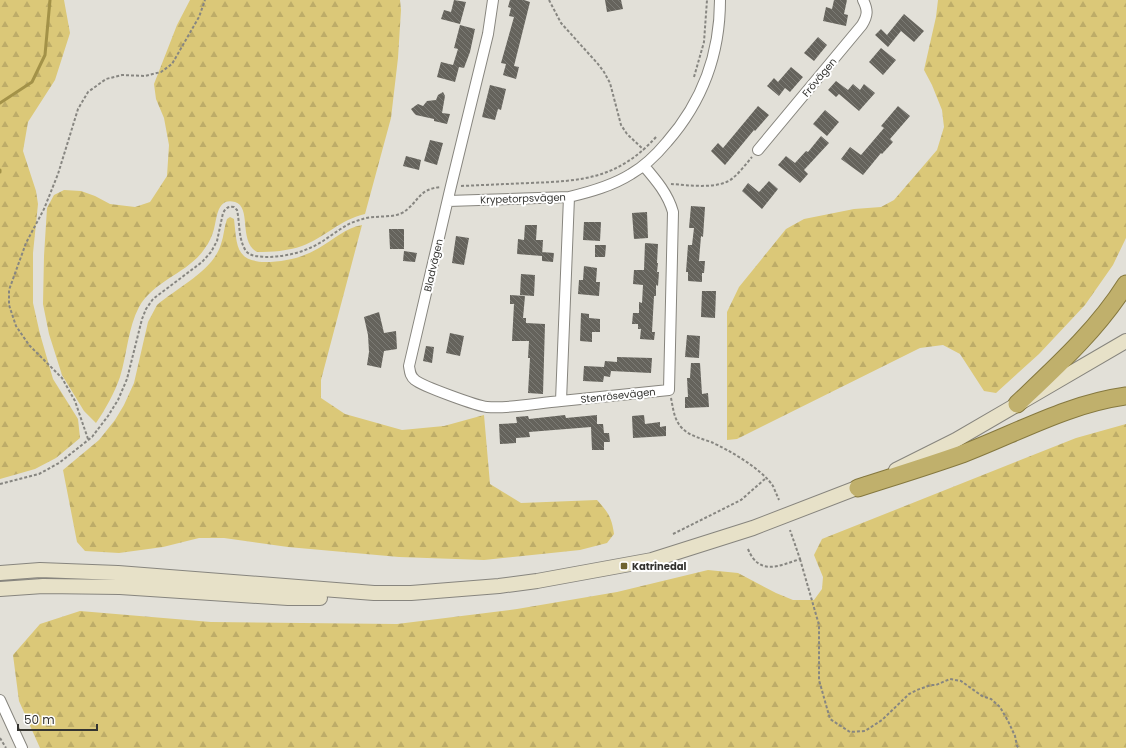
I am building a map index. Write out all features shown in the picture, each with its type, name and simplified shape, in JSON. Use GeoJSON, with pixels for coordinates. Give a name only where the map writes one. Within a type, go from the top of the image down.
{"type":"FeatureCollection","features":[{"type":"Feature","properties":{"kind":"highway"},"geometry":{"type":"LineString","coordinates":[[1018,404],[1094,328],[1126,284]]}},
{"type":"Feature","properties":{"kind":"highway"},"geometry":{"type":"LineString","coordinates":[[858,488],[963,454],[1060,413],[1084,405],[1126,396]]}},
{"type":"Feature","properties":{"kind":"main road"},"geometry":{"type":"LineString","coordinates":[[0,573],[40,570],[118,573],[374,593],[411,593],[499,586],[545,580],[638,563],[674,554],[735,534],[858,488],[956,440],[1126,340]]}},
{"type":"Feature","properties":{"kind":"main road"},"geometry":{"type":"LineString","coordinates":[[0,589],[43,586],[120,588],[288,598],[330,597],[374,593]]}},
{"type":"Feature","properties":{"kind":"street","name":"Bladvägen"},"geometry":{"type":"LineString","coordinates":[[492,0],[488,34],[409,366],[411,376],[419,383],[468,402],[486,407],[502,407],[561,400]]}},
{"type":"Feature","properties":{"kind":"street","name":"Krypetorpsvägen"},"geometry":{"type":"LineString","coordinates":[[448,201],[569,197],[617,182],[647,163],[683,122],[696,103],[711,66],[716,45],[720,0]]}},
{"type":"Feature","properties":{"kind":"street","name":"Frövägen"},"geometry":{"type":"LineString","coordinates":[[758,150],[862,25],[867,17],[867,9],[863,0]]}},
{"type":"Feature","properties":{"kind":"street","name":"Stenrösevägen"},"geometry":{"type":"LineString","coordinates":[[561,400],[669,390],[673,212],[670,203],[647,163]]}},
{"type":"Feature","properties":{"kind":"street"},"geometry":{"type":"LineString","coordinates":[[561,400],[569,197]]}},
{"type":"Feature","properties":{"kind":"street"},"geometry":{"type":"LineString","coordinates":[[0,700],[22,748]]}},
{"type":"Feature","properties":{"kind":"path"},"geometry":{"type":"LineString","coordinates":[[88,439],[75,401],[62,378],[29,345],[16,326],[8,305],[9,290],[26,243],[44,210],[78,109],[88,92],[106,79],[122,75],[145,76],[162,72],[172,64],[199,17],[205,0]]}},
{"type":"Feature","properties":{"kind":"path"},"geometry":{"type":"LineString","coordinates":[[550,0],[561,23],[604,72],[610,83],[621,126],[627,134],[644,150],[647,163]]}},
{"type":"Feature","properties":{"kind":"path"},"geometry":{"type":"LineString","coordinates":[[693,79],[704,42],[707,0]]}},
{"type":"Feature","properties":{"kind":"path"},"geometry":{"type":"LineString","coordinates":[[0,484],[39,474],[59,463],[88,439],[108,416],[127,379],[140,326],[146,309],[153,300],[202,262],[211,252],[217,240],[223,213],[229,206],[234,207],[237,210],[241,240],[249,254],[255,256],[272,257],[292,254],[306,250],[342,228],[359,220],[400,214],[406,210],[421,194],[434,188],[451,186],[567,182],[588,179],[611,171],[629,161],[644,150],[659,134]]}},
{"type":"Feature","properties":{"kind":"path"},"geometry":{"type":"LineString","coordinates":[[659,184],[716,185],[726,183],[733,179],[758,150]]}},
{"type":"Feature","properties":{"kind":"path"},"geometry":{"type":"LineString","coordinates":[[669,390],[674,414],[681,427],[688,433],[720,446],[736,455],[766,478],[772,485],[779,500]]}},
{"type":"Feature","properties":{"kind":"path"},"geometry":{"type":"LineString","coordinates":[[673,534],[741,500],[766,478]]}},
{"type":"Feature","properties":{"kind":"path"},"geometry":{"type":"LineString","coordinates":[[790,530],[800,559],[818,625],[819,680],[830,719],[850,732],[865,731],[882,720],[909,694],[930,685],[936,685],[950,679],[961,681],[1000,707],[1015,736],[1017,746],[1019,748]]}},
{"type":"Feature","properties":{"kind":"path"},"geometry":{"type":"LineString","coordinates":[[748,549],[751,557],[759,564],[770,568],[800,559]]}},
{"type":"Feature","properties":{"kind":"path"},"geometry":{"type":"LineString","coordinates":[[0,738],[6,748]]}},
{"type":"Feature","properties":{"kind":"green space"},"geometry":{"type":"Polygon","coordinates":[[[0,0],[64,0],[70,33],[55,80],[28,122],[23,151],[36,191],[38,204],[33,253],[33,303],[53,379],[78,419],[80,438],[56,458],[35,469],[0,479],[0,0]]]}},
{"type":"Feature","properties":{"kind":"green space"},"geometry":{"type":"Polygon","coordinates":[[[190,0],[400,0],[401,10],[398,58],[391,118],[365,214],[340,224],[311,242],[297,248],[257,252],[251,247],[248,240],[243,210],[240,205],[229,201],[221,205],[210,239],[198,257],[181,271],[153,290],[139,307],[132,324],[120,377],[110,401],[96,423],[84,411],[62,375],[49,334],[43,304],[47,208],[54,195],[64,190],[81,191],[110,204],[135,207],[150,202],[167,176],[169,145],[164,118],[156,99],[154,84],[177,25],[190,0]]]}},
{"type":"Feature","properties":{"kind":"green space"},"geometry":{"type":"Polygon","coordinates":[[[938,0],[1126,0],[1126,238],[1113,265],[1085,305],[1039,354],[996,393],[984,391],[960,354],[943,345],[920,348],[737,439],[727,440],[727,312],[739,287],[786,229],[804,219],[854,209],[881,207],[894,200],[937,150],[944,127],[942,110],[924,70],[936,17],[938,0]]]}},
{"type":"Feature","properties":{"kind":"green space"},"geometry":{"type":"Polygon","coordinates":[[[230,217],[234,219],[239,250],[248,259],[265,262],[299,257],[319,248],[345,231],[362,225],[321,380],[321,398],[345,414],[402,430],[444,426],[484,415],[490,484],[521,503],[597,500],[611,519],[614,534],[607,543],[580,550],[484,560],[399,557],[288,547],[224,538],[199,538],[163,547],[119,553],[85,551],[77,542],[63,470],[99,440],[115,420],[134,383],[148,322],[157,305],[194,278],[211,262],[217,254],[227,219],[230,217]]]}},
{"type":"Feature","properties":{"kind":"green space"},"geometry":{"type":"Polygon","coordinates":[[[1126,424],[1126,748],[40,748],[19,701],[13,655],[40,624],[80,611],[211,622],[397,624],[517,609],[617,592],[708,570],[738,573],[776,593],[793,600],[814,600],[822,589],[823,577],[814,555],[822,539],[1076,438],[1126,424]]]}},
{"type":"Feature","properties":{"kind":"building"},"geometry":{"type":"Polygon","coordinates":[[[454,0],[466,2],[460,24],[441,19],[444,10],[451,12],[454,0]]]}},
{"type":"Feature","properties":{"kind":"building"},"geometry":{"type":"Polygon","coordinates":[[[510,0],[524,0],[530,2],[514,66],[519,67],[516,79],[503,75],[506,64],[501,63],[514,17],[509,16],[511,8],[508,7],[510,0]]]}},
{"type":"Feature","properties":{"kind":"building"},"geometry":{"type":"Polygon","coordinates":[[[605,0],[621,0],[623,9],[607,12],[605,0]]]}},
{"type":"Feature","properties":{"kind":"building"},"geometry":{"type":"Polygon","coordinates":[[[834,0],[847,0],[844,14],[848,15],[846,26],[823,21],[826,7],[832,9],[834,0]]]}},
{"type":"Feature","properties":{"kind":"building"},"geometry":{"type":"Polygon","coordinates":[[[904,14],[924,31],[914,42],[901,31],[888,47],[875,35],[881,29],[887,35],[904,14]]]}},
{"type":"Feature","properties":{"kind":"building"},"geometry":{"type":"Polygon","coordinates":[[[460,25],[475,29],[470,52],[464,68],[459,67],[455,82],[437,77],[441,62],[453,65],[458,49],[454,48],[460,25]]]}},
{"type":"Feature","properties":{"kind":"building"},"geometry":{"type":"Polygon","coordinates":[[[818,37],[827,45],[814,61],[804,53],[818,37]]]}},
{"type":"Feature","properties":{"kind":"building"},"geometry":{"type":"Polygon","coordinates":[[[881,48],[896,60],[883,75],[869,62],[881,48]]]}},
{"type":"Feature","properties":{"kind":"building"},"geometry":{"type":"Polygon","coordinates":[[[791,67],[803,77],[790,92],[785,88],[779,96],[767,86],[774,78],[778,82],[791,67]]]}},
{"type":"Feature","properties":{"kind":"building"},"geometry":{"type":"Polygon","coordinates":[[[836,81],[848,90],[853,84],[860,90],[864,84],[875,93],[859,111],[839,94],[836,97],[828,90],[836,81]]]}},
{"type":"Feature","properties":{"kind":"building"},"geometry":{"type":"Polygon","coordinates":[[[490,85],[506,89],[501,110],[498,109],[495,120],[482,117],[490,85]]]}},
{"type":"Feature","properties":{"kind":"building"},"geometry":{"type":"Polygon","coordinates":[[[443,92],[445,96],[442,113],[450,114],[447,124],[416,115],[411,109],[418,104],[423,106],[427,101],[436,100],[438,95],[443,92]]]}},
{"type":"Feature","properties":{"kind":"building"},"geometry":{"type":"Polygon","coordinates":[[[758,106],[769,115],[755,131],[754,130],[725,165],[711,151],[718,143],[723,148],[758,106]]]}},
{"type":"Feature","properties":{"kind":"building"},"geometry":{"type":"Polygon","coordinates":[[[898,106],[910,116],[890,139],[893,142],[882,154],[881,153],[863,175],[841,159],[850,147],[861,155],[884,128],[881,126],[898,106]]]}},
{"type":"Feature","properties":{"kind":"building"},"geometry":{"type":"Polygon","coordinates":[[[825,110],[839,122],[827,136],[813,124],[825,110]]]}},
{"type":"Feature","properties":{"kind":"building"},"geometry":{"type":"Polygon","coordinates":[[[821,136],[829,143],[804,170],[808,174],[800,183],[778,165],[786,156],[795,163],[806,151],[808,152],[821,136]]]}},
{"type":"Feature","properties":{"kind":"building"},"geometry":{"type":"Polygon","coordinates":[[[430,140],[443,143],[437,165],[424,161],[430,140]]]}},
{"type":"Feature","properties":{"kind":"building"},"geometry":{"type":"Polygon","coordinates":[[[406,156],[421,160],[419,170],[403,166],[406,156]]]}},
{"type":"Feature","properties":{"kind":"building"},"geometry":{"type":"Polygon","coordinates":[[[769,181],[778,189],[762,209],[742,191],[748,183],[759,192],[769,181]]]}},
{"type":"Feature","properties":{"kind":"building"},"geometry":{"type":"Polygon","coordinates":[[[691,206],[705,207],[703,237],[701,236],[699,261],[705,261],[704,273],[702,273],[702,282],[688,281],[688,272],[686,272],[688,245],[692,245],[694,228],[689,228],[691,206]]]}},
{"type":"Feature","properties":{"kind":"building"},"geometry":{"type":"Polygon","coordinates":[[[647,212],[648,238],[634,239],[632,213],[647,212]]]}},
{"type":"Feature","properties":{"kind":"building"},"geometry":{"type":"Polygon","coordinates":[[[584,222],[601,222],[600,241],[583,240],[584,222]]]}},
{"type":"Feature","properties":{"kind":"building"},"geometry":{"type":"Polygon","coordinates":[[[525,225],[537,225],[536,240],[543,240],[542,256],[517,254],[518,239],[524,240],[525,225]]]}},
{"type":"Feature","properties":{"kind":"building"},"geometry":{"type":"Polygon","coordinates":[[[389,229],[404,229],[404,249],[390,249],[389,229]]]}},
{"type":"Feature","properties":{"kind":"building"},"geometry":{"type":"Polygon","coordinates":[[[456,236],[469,238],[464,265],[452,263],[456,236]]]}},
{"type":"Feature","properties":{"kind":"building"},"geometry":{"type":"Polygon","coordinates":[[[645,243],[658,244],[657,272],[659,272],[658,286],[656,285],[656,296],[654,296],[652,332],[655,332],[654,340],[640,339],[641,329],[638,329],[638,324],[632,324],[633,313],[639,313],[639,302],[642,303],[643,285],[633,284],[634,270],[644,270],[645,243]]]}},
{"type":"Feature","properties":{"kind":"building"},"geometry":{"type":"Polygon","coordinates":[[[595,245],[606,245],[605,257],[595,257],[595,245]]]}},
{"type":"Feature","properties":{"kind":"building"},"geometry":{"type":"Polygon","coordinates":[[[404,251],[417,253],[415,262],[403,261],[404,251]]]}},
{"type":"Feature","properties":{"kind":"building"},"geometry":{"type":"Polygon","coordinates":[[[542,252],[554,253],[553,262],[542,261],[542,252]]]}},
{"type":"Feature","properties":{"kind":"building"},"geometry":{"type":"Polygon","coordinates":[[[584,266],[597,268],[596,282],[600,282],[599,296],[578,294],[579,280],[583,280],[584,266]]]}},
{"type":"Feature","properties":{"kind":"building"},"geometry":{"type":"Polygon","coordinates":[[[521,274],[535,275],[534,296],[520,295],[521,274]]]}},
{"type":"Feature","properties":{"kind":"building"},"geometry":{"type":"Polygon","coordinates":[[[702,291],[716,291],[715,318],[701,317],[702,291]]]}},
{"type":"Feature","properties":{"kind":"building"},"geometry":{"type":"Polygon","coordinates":[[[510,295],[525,296],[523,318],[526,318],[526,323],[545,324],[543,394],[528,393],[530,358],[528,358],[529,341],[512,341],[514,304],[510,304],[510,295]]]}},
{"type":"Feature","properties":{"kind":"building"},"geometry":{"type":"Polygon","coordinates":[[[379,312],[384,333],[396,331],[397,349],[384,351],[381,368],[367,365],[369,352],[368,335],[364,317],[379,312]]]}},
{"type":"Feature","properties":{"kind":"building"},"geometry":{"type":"Polygon","coordinates":[[[581,313],[589,314],[589,318],[600,319],[600,332],[592,332],[592,342],[580,341],[581,313]]]}},
{"type":"Feature","properties":{"kind":"building"},"geometry":{"type":"Polygon","coordinates":[[[450,333],[464,336],[460,356],[446,353],[450,333]]]}},
{"type":"Feature","properties":{"kind":"building"},"geometry":{"type":"Polygon","coordinates":[[[687,335],[700,336],[699,358],[685,357],[687,335]]]}},
{"type":"Feature","properties":{"kind":"building"},"geometry":{"type":"Polygon","coordinates":[[[426,346],[434,347],[432,363],[423,361],[426,346]]]}},
{"type":"Feature","properties":{"kind":"building"},"geometry":{"type":"Polygon","coordinates":[[[617,357],[652,358],[651,373],[611,371],[610,377],[604,376],[603,382],[583,381],[584,366],[604,367],[605,361],[617,362],[617,357]]]}},
{"type":"Feature","properties":{"kind":"building"},"geometry":{"type":"Polygon","coordinates":[[[691,363],[700,363],[702,394],[708,393],[709,407],[685,408],[685,397],[688,397],[687,378],[690,378],[691,363]]]}},
{"type":"Feature","properties":{"kind":"building"},"geometry":{"type":"Polygon","coordinates":[[[565,415],[566,418],[597,415],[597,424],[603,424],[604,433],[609,433],[610,442],[604,442],[604,450],[592,450],[591,427],[529,432],[530,437],[516,438],[516,443],[500,444],[499,424],[517,423],[516,417],[528,416],[529,419],[565,415]]]}},
{"type":"Feature","properties":{"kind":"building"},"geometry":{"type":"Polygon","coordinates":[[[644,415],[645,424],[660,422],[660,427],[666,426],[666,436],[633,438],[632,416],[644,415]]]}},
{"type":"Feature","properties":{"kind":"waterway"},"geometry":{"type":"LineString","coordinates":[[0,103],[32,82],[45,55],[50,0]]}},
{"type":"Feature","properties":{"kind":"place","name":"Katrinedal"},"geometry":{"type":"Point","coordinates":[624,566]}}]}
